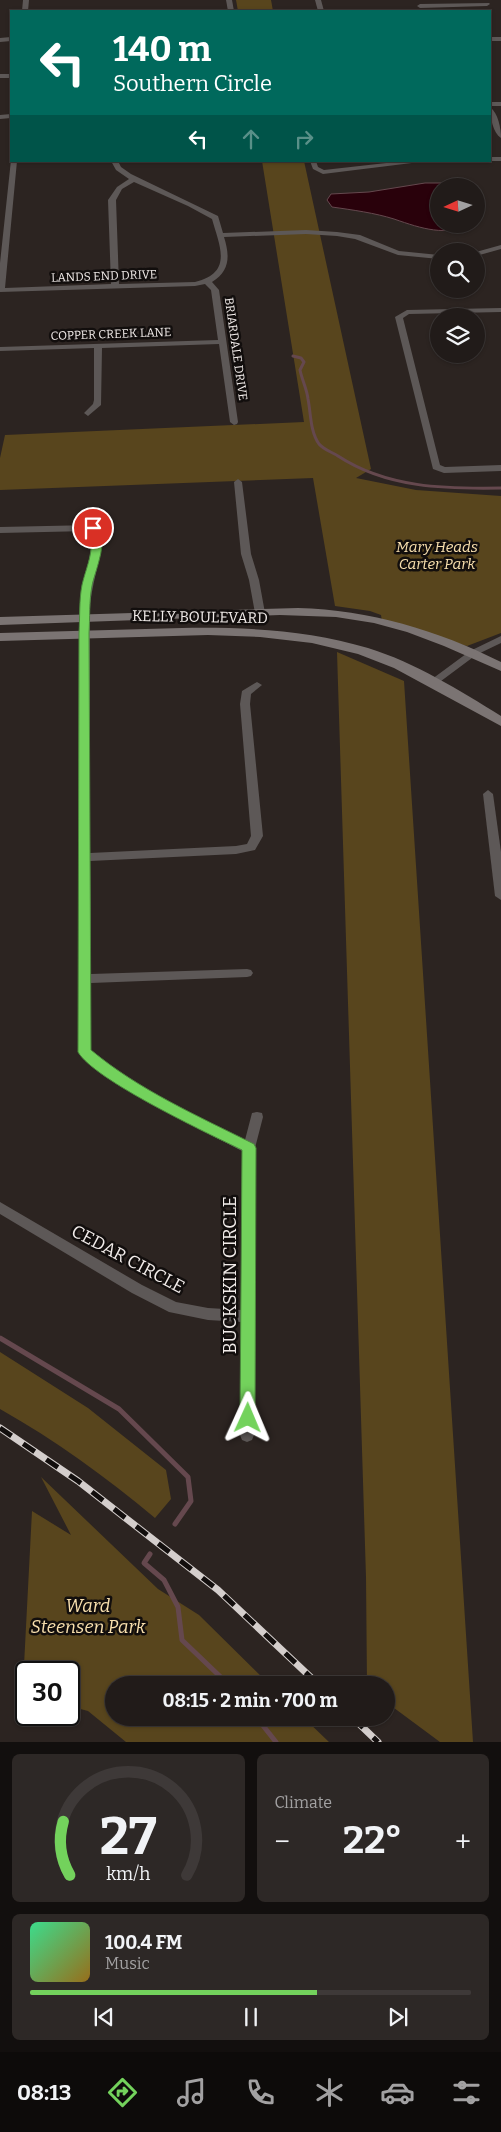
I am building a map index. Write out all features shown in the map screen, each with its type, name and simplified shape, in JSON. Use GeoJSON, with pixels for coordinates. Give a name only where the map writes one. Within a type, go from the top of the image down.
{"type":"FeatureCollection","features":[{"type":"Feature","properties":{"kind":"main road","name":"KELLY BOULEVARD"},"geometry":{"type":"LineString","coordinates":[[0,621],[260,612],[303,612],[356,616],[410,630],[474,653],[501,667]]}},
{"type":"Feature","properties":{"kind":"main road","name":"KELLY BOULEVARD"},"geometry":{"type":"LineString","coordinates":[[0,637],[84,633],[230,631],[300,637],[363,652],[434,682],[501,722]]}},
{"type":"Feature","properties":{"kind":"street"},"geometry":{"type":"LineString","coordinates":[[419,6],[487,4]]}},
{"type":"Feature","properties":{"kind":"street"},"geometry":{"type":"LineString","coordinates":[[491,111],[501,136]]}},
{"type":"Feature","properties":{"kind":"street"},"geometry":{"type":"LineString","coordinates":[[1,290],[14,162]]}},
{"type":"Feature","properties":{"kind":"street"},"geometry":{"type":"LineString","coordinates":[[114,162],[120,173],[132,180],[173,195],[206,210],[215,218],[225,266],[221,274],[208,282]]}},
{"type":"Feature","properties":{"kind":"street"},"geometry":{"type":"LineString","coordinates":[[313,162],[315,168],[322,172],[348,171],[405,162]]}},
{"type":"Feature","properties":{"kind":"street"},"geometry":{"type":"LineString","coordinates":[[115,288],[112,200],[119,188],[132,180]]}},
{"type":"Feature","properties":{"kind":"street"},"geometry":{"type":"LineString","coordinates":[[220,235],[306,232],[337,234],[357,237],[398,253],[430,256]]}},
{"type":"Feature","properties":{"kind":"street"},"geometry":{"type":"LineString","coordinates":[[485,251],[501,247]]}},
{"type":"Feature","properties":{"kind":"street","name":"LANDS END DRIVE"},"geometry":{"type":"LineString","coordinates":[[1,290],[115,288],[208,282]]}},
{"type":"Feature","properties":{"kind":"street","name":"BRIARDALE DRIVE"},"geometry":{"type":"LineString","coordinates":[[208,282],[215,290],[234,422]]}},
{"type":"Feature","properties":{"kind":"street"},"geometry":{"type":"LineString","coordinates":[[501,310],[408,312],[401,314],[399,317],[438,469],[501,468]]}},
{"type":"Feature","properties":{"kind":"street","name":"COPPER CREEK LANE"},"geometry":{"type":"LineString","coordinates":[[0,349],[222,342]]}},
{"type":"Feature","properties":{"kind":"street"},"geometry":{"type":"LineString","coordinates":[[88,413],[97,405],[98,400],[98,346]]}},
{"type":"Feature","properties":{"kind":"street"},"geometry":{"type":"LineString","coordinates":[[238,482],[246,554],[260,612]]}},
{"type":"Feature","properties":{"kind":"street"},"geometry":{"type":"LineString","coordinates":[[0,530],[83,527],[93,528],[96,538],[96,559],[87,586],[84,633],[85,1052],[88,1057],[161,1103],[249,1148]]}},
{"type":"Feature","properties":{"kind":"street"},"geometry":{"type":"LineString","coordinates":[[434,682],[474,653],[501,638]]}},
{"type":"Feature","properties":{"kind":"street"},"geometry":{"type":"LineString","coordinates":[[85,857],[236,850],[251,847],[257,836],[245,704],[246,693],[257,685]]}},
{"type":"Feature","properties":{"kind":"street"},"geometry":{"type":"LineString","coordinates":[[488,794],[501,896]]}},
{"type":"Feature","properties":{"kind":"street"},"geometry":{"type":"LineString","coordinates":[[85,979],[248,972]]}},
{"type":"Feature","properties":{"kind":"street","name":"BUCKSKIN CIRCLE"},"geometry":{"type":"LineString","coordinates":[[248,1435],[249,1148],[257,1117]]}},
{"type":"Feature","properties":{"kind":"street","name":"CEDAR CIRCLE"},"geometry":{"type":"LineString","coordinates":[[0,1207],[137,1289],[174,1308],[208,1314],[247,1316]]}},
{"type":"Feature","properties":{"kind":"green space"},"geometry":{"type":"Polygon","coordinates":[[[236,0],[271,0],[273,10],[238,10],[236,0]]]}},
{"type":"Feature","properties":{"kind":"green space","name":"Mary Heads Carter Park"},"geometry":{"type":"Polygon","coordinates":[[[262,162],[304,162],[371,469],[356,478],[416,490],[501,496],[501,633],[467,646],[382,621],[381,615],[370,611],[335,606],[313,478],[0,490],[0,458],[5,435],[304,422],[262,162]]]}},
{"type":"Feature","properties":{"kind":"green space"},"geometry":{"type":"Polygon","coordinates":[[[337,652],[404,681],[473,1742],[440,1742],[395,1709],[395,1676],[367,1676],[366,1577],[337,652]]]}},
{"type":"Feature","properties":{"kind":"green space"},"geometry":{"type":"Polygon","coordinates":[[[0,1352],[88,1408],[166,1470],[171,1499],[155,1518],[80,1460],[41,1433],[0,1409],[0,1352]]]}},
{"type":"Feature","properties":{"kind":"green space","name":"Ward Steensen Park"},"geometry":{"type":"Polygon","coordinates":[[[41,1477],[158,1589],[199,1615],[261,1676],[105,1676],[105,1725],[88,1711],[80,1709],[80,1661],[24,1661],[32,1511],[71,1535],[41,1477]]]}},
{"type":"Feature","properties":{"kind":"green space","name":"Ward Steensen Park"},"geometry":{"type":"Polygon","coordinates":[[[106,1726],[312,1726],[329,1742],[126,1742],[106,1726]]]}},
{"type":"Feature","properties":{"kind":"shaded area"},"geometry":{"type":"Polygon","coordinates":[[[430,183],[430,229],[379,215],[332,207],[327,200],[331,194],[369,192],[430,183]]]}},
{"type":"Feature","properties":{"kind":"waterway"},"geometry":{"type":"LineString","coordinates":[[293,356],[301,358],[304,362],[300,370],[307,395],[312,428],[319,444],[326,449],[357,467],[376,475],[396,480],[438,487],[501,488]]}},
{"type":"Feature","properties":{"kind":"waterway"},"geometry":{"type":"LineString","coordinates":[[0,1338],[119,1409],[188,1477],[191,1501],[175,1524]]}},
{"type":"Feature","properties":{"kind":"waterway"},"geometry":{"type":"LineString","coordinates":[[150,1554],[144,1563],[164,1580],[178,1607],[182,1640],[220,1676]]}},
{"type":"Feature","properties":{"kind":"waterway"},"geometry":{"type":"LineString","coordinates":[[263,1726],[276,1742]]}},
{"type":"Feature","properties":{"kind":"railway"},"geometry":{"type":"LineString","coordinates":[[0,1428],[78,1481],[218,1590],[309,1676]]}},
{"type":"Feature","properties":{"kind":"railway"},"geometry":{"type":"LineString","coordinates":[[361,1726],[378,1742]]}},
{"type":"Feature","properties":{"kind":"route"},"geometry":{"type":"LineString","coordinates":[[93,528],[96,538],[96,559],[87,586],[84,633],[85,1052],[88,1057],[108,1072],[161,1103],[249,1148],[248,1418]]}}]}
